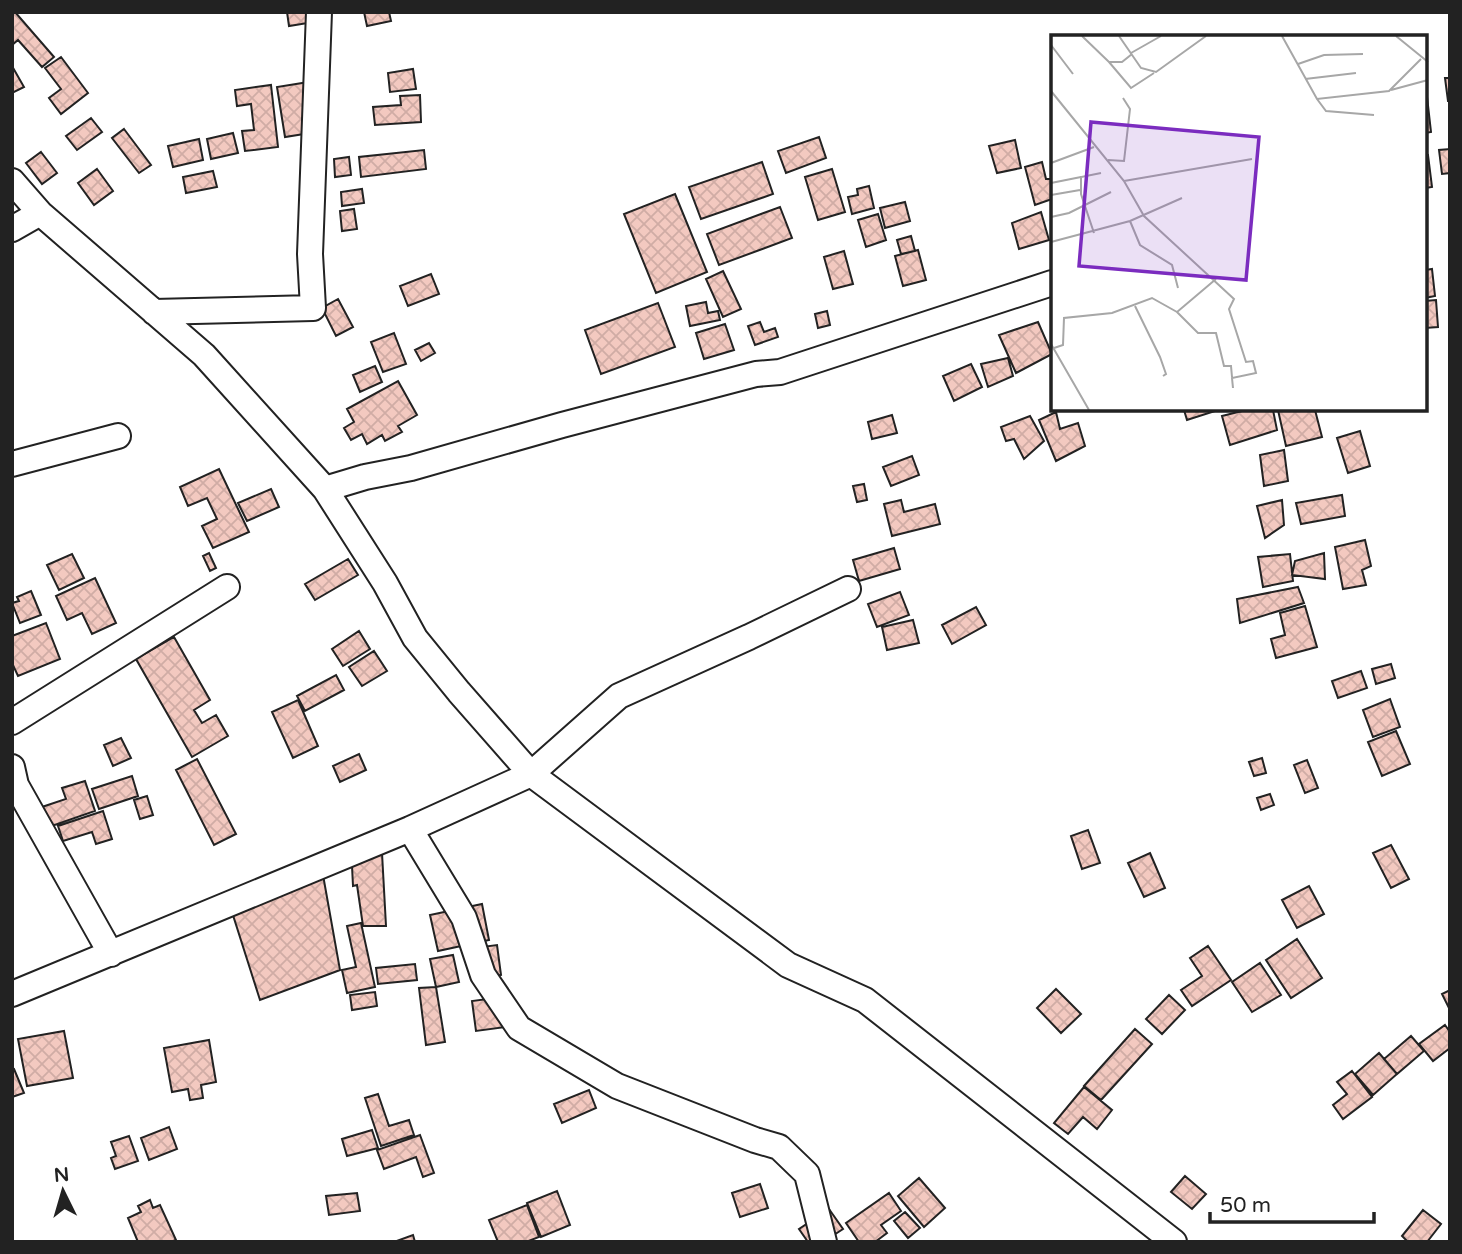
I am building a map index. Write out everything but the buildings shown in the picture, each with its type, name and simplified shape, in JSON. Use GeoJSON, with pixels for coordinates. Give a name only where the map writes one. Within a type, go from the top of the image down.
{"type":"FeatureCollection","features":[{"type":"Feature","properties":{"kind":"street"},"geometry":{"type":"LineString","coordinates":[[154,312],[313,308],[310,254],[319,12]]}},
{"type":"Feature","properties":{"kind":"street"},"geometry":{"type":"LineString","coordinates":[[12,181],[40,213],[204,355],[324,489],[385,583],[415,638],[531,774],[788,965],[865,1000],[1174,1242]]}},
{"type":"Feature","properties":{"kind":"street"},"geometry":{"type":"LineString","coordinates":[[12,229],[40,213]]}},
{"type":"Feature","properties":{"kind":"street"},"geometry":{"type":"LineString","coordinates":[[324,489],[756,374],[780,372],[1051,283]]}},
{"type":"Feature","properties":{"kind":"street"},"geometry":{"type":"LineString","coordinates":[[12,464],[118,436]]}},
{"type":"Feature","properties":{"kind":"street"},"geometry":{"type":"LineString","coordinates":[[12,722],[227,587]]}},
{"type":"Feature","properties":{"kind":"street"},"geometry":{"type":"LineString","coordinates":[[12,994],[410,829],[531,774],[619,696],[848,589]]}},
{"type":"Feature","properties":{"kind":"street"},"geometry":{"type":"LineString","coordinates":[[12,767],[16,785],[111,954]]}},
{"type":"Feature","properties":{"kind":"street"},"geometry":{"type":"LineString","coordinates":[[410,829],[464,918],[483,975],[519,1028],[617,1086],[779,1147],[807,1174],[824,1242]]}}]}
